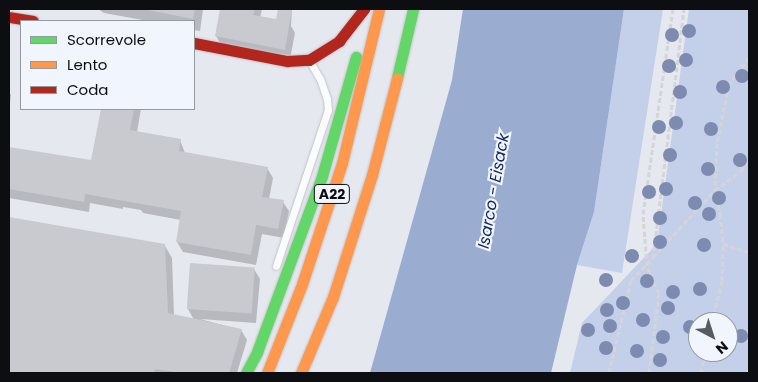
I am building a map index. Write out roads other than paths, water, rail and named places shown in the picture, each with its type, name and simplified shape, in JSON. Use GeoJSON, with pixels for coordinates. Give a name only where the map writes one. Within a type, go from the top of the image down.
{"type":"FeatureCollection","features":[{"type":"Feature","properties":{"kind":"main road"},"geometry":{"type":"LineString","coordinates":[[199,44],[287,61],[309,60],[339,41],[364,9]]}},
{"type":"Feature","properties":{"kind":"main road"},"geometry":{"type":"LineString","coordinates":[[246,373],[257,352],[322,176],[368,9]]}},
{"type":"Feature","properties":{"kind":"main road","name":"A22"},"geometry":{"type":"LineString","coordinates":[[267,373],[302,284],[342,163],[379,9]]}},
{"type":"Feature","properties":{"kind":"main road","name":"A22"},"geometry":{"type":"LineString","coordinates":[[301,373],[334,297],[372,175],[413,9]]}},
{"type":"Feature","properties":{"kind":"main road"},"geometry":{"type":"LineString","coordinates":[[9,17],[27,20]]}},
{"type":"Feature","properties":{"kind":"lane"},"geometry":{"type":"LineString","coordinates":[[276,266],[328,110],[327,98],[320,79],[309,60]]}},
{"type":"Feature","properties":{"kind":"water","name":"Isarco - Eisack"},"geometry":{"type":"Polygon","coordinates":[[[463,9],[624,9],[594,212],[577,265],[551,373],[370,373],[452,80],[463,9]]]}}]}
